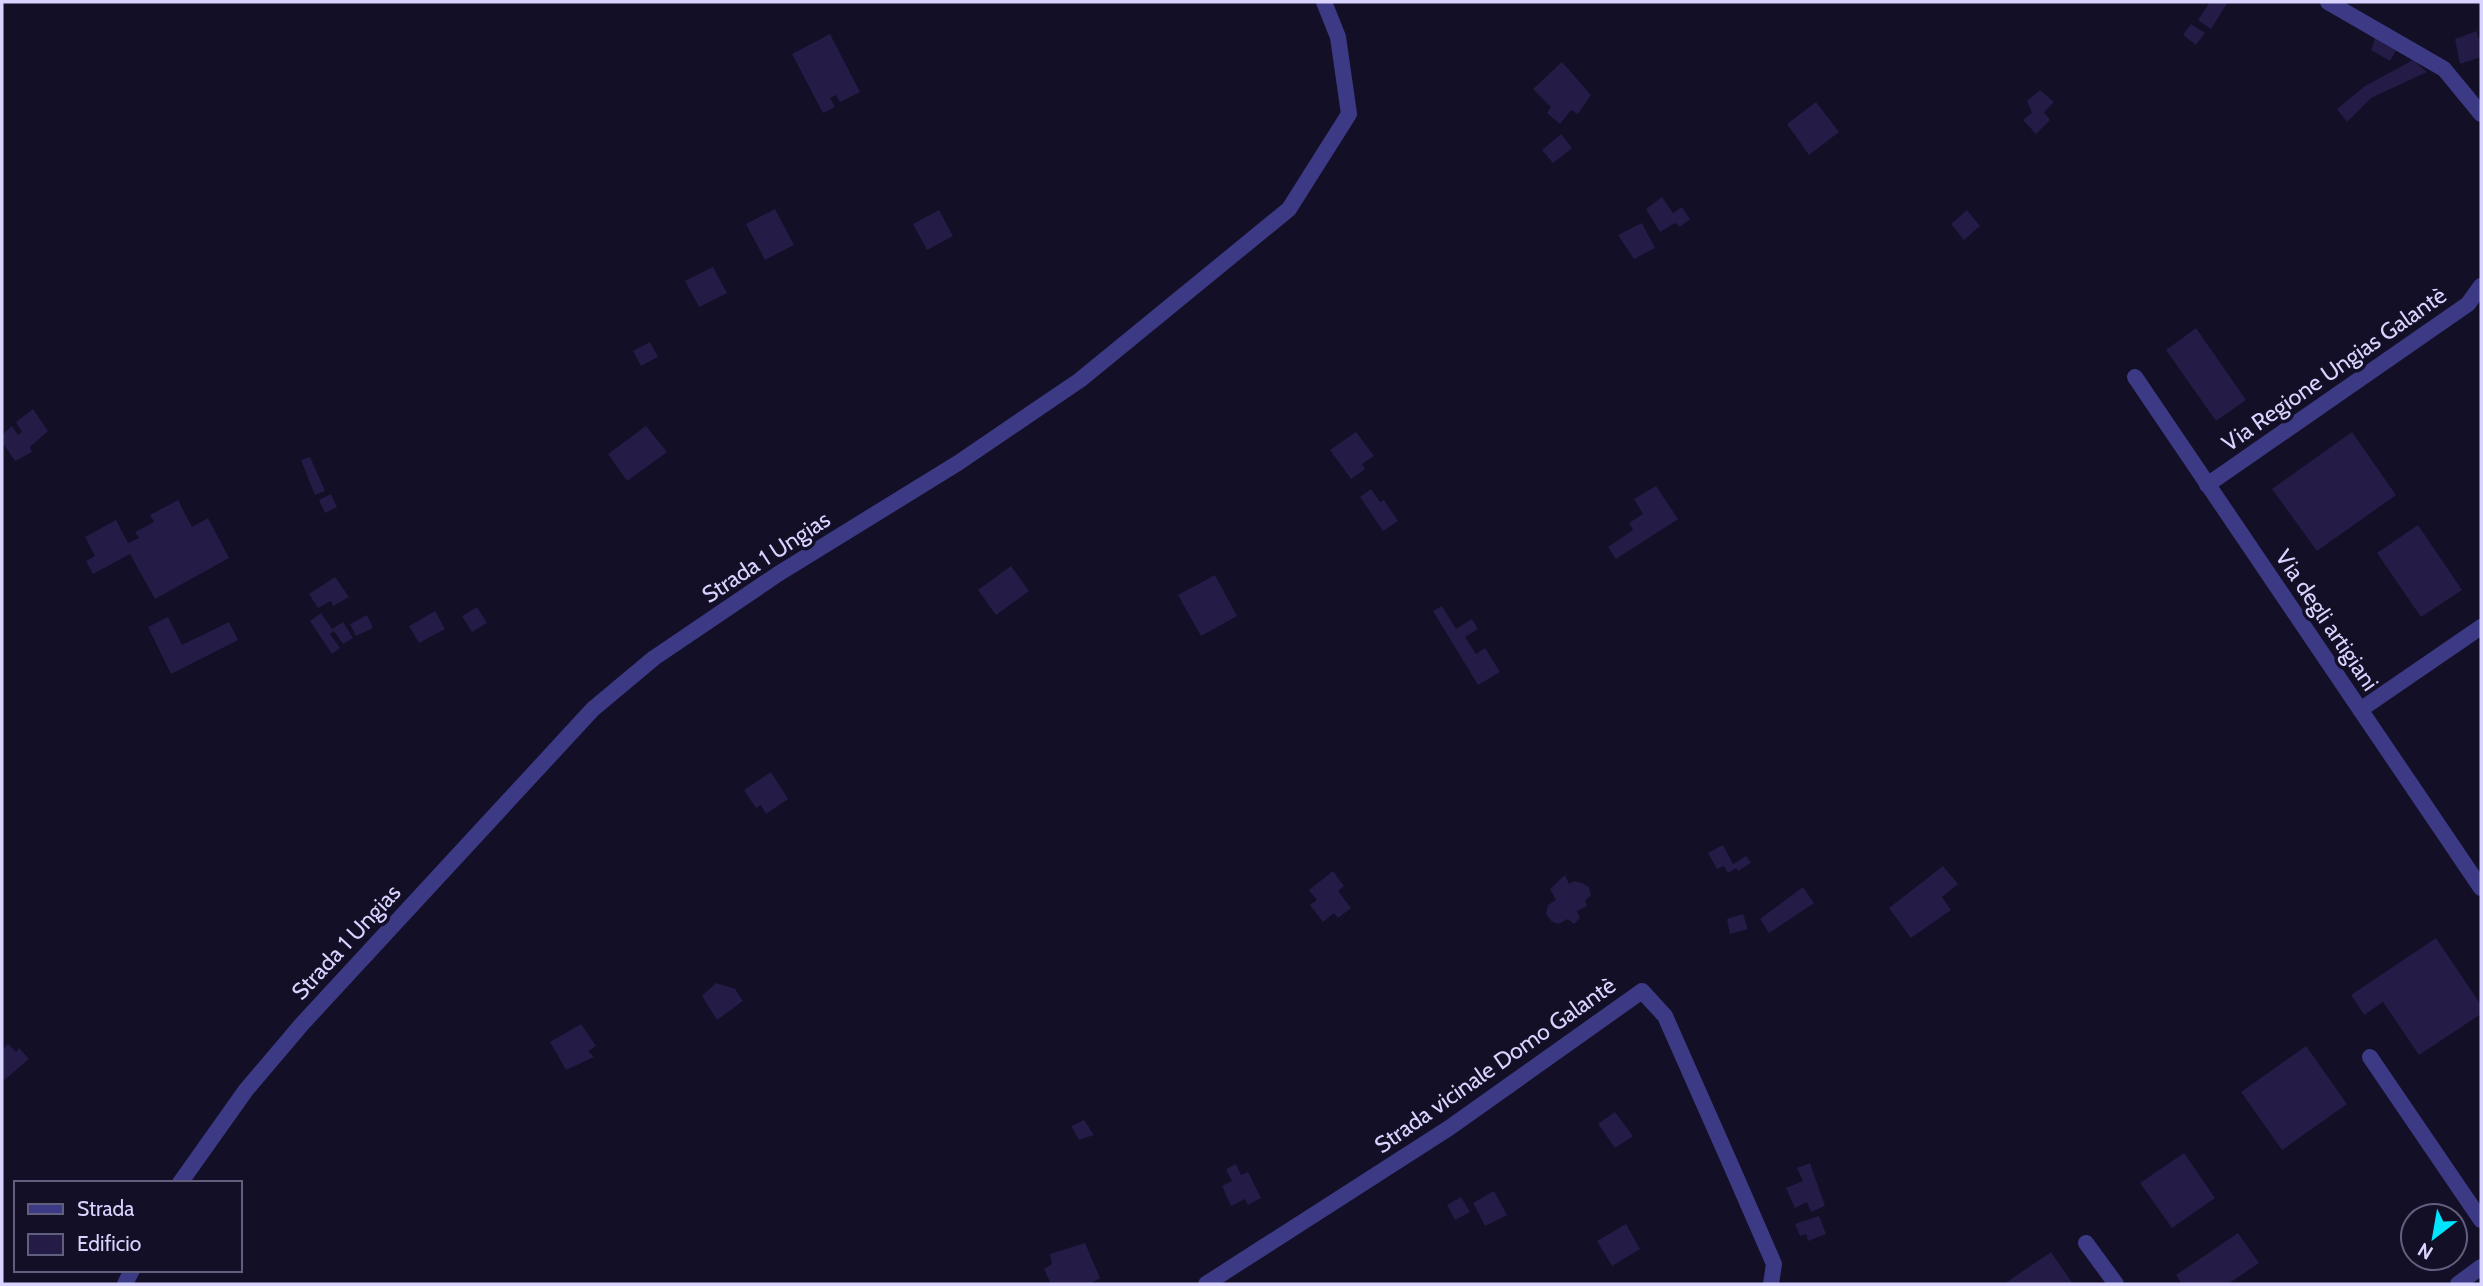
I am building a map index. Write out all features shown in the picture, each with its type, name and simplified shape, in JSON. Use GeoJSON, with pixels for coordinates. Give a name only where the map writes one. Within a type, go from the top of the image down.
{"type":"FeatureCollection","features":[{"type":"Feature","properties":{"kind":"street","name":"Strada 1 Ungias"},"geometry":{"type":"LineString","coordinates":[[181,1181],[246,1090],[302,1024],[593,709],[654,658],[744,597],[958,463],[1080,380],[1289,209],[1349,114],[1338,37],[1324,2]]}},
{"type":"Feature","properties":{"kind":"street"},"geometry":{"type":"LineString","coordinates":[[2328,2],[2444,69],[2481,114]]}},
{"type":"Feature","properties":{"kind":"street","name":"Via Regione Ungias Galantè"},"geometry":{"type":"LineString","coordinates":[[2207,485],[2468,304],[2481,286]]}},
{"type":"Feature","properties":{"kind":"street","name":"Via degli artigiani"},"geometry":{"type":"LineString","coordinates":[[2135,377],[2481,888]]}},
{"type":"Feature","properties":{"kind":"street"},"geometry":{"type":"LineString","coordinates":[[2360,710],[2481,627]]}},
{"type":"Feature","properties":{"kind":"street","name":"Strada vicinale Domo Galantè"},"geometry":{"type":"LineString","coordinates":[[1206,1284],[1449,1128],[1642,991],[1665,1016],[1763,1238],[1774,1264],[1771,1284]]}},
{"type":"Feature","properties":{"kind":"street"},"geometry":{"type":"LineString","coordinates":[[2370,1057],[2481,1220]]}},
{"type":"Feature","properties":{"kind":"street"},"geometry":{"type":"LineString","coordinates":[[2086,1243],[2116,1284]]}},
{"type":"Feature","properties":{"kind":"street"},"geometry":{"type":"LineString","coordinates":[[2458,1284],[2481,1267]]}},
{"type":"Feature","properties":{"kind":"building"},"geometry":{"type":"Polygon","coordinates":[[[2210,2],[2228,2],[2211,29],[2198,20],[2210,2]]]}},
{"type":"Feature","properties":{"kind":"building"},"geometry":{"type":"Polygon","coordinates":[[[2191,24],[2205,33],[2196,45],[2183,35],[2191,24]]]}},
{"type":"Feature","properties":{"kind":"building"},"geometry":{"type":"Polygon","coordinates":[[[2477,31],[2478,38],[2481,37],[2481,57],[2460,64],[2455,39],[2477,31]]]}},
{"type":"Feature","properties":{"kind":"building"},"geometry":{"type":"Polygon","coordinates":[[[830,34],[860,92],[840,102],[836,95],[830,98],[835,107],[823,113],[792,54],[830,34]]]}},
{"type":"Feature","properties":{"kind":"building"},"geometry":{"type":"Polygon","coordinates":[[[2375,38],[2396,51],[2390,61],[2371,50],[2375,38]]]}},
{"type":"Feature","properties":{"kind":"building"},"geometry":{"type":"Polygon","coordinates":[[[2413,60],[2427,72],[2371,98],[2347,122],[2337,109],[2365,86],[2413,60]]]}},
{"type":"Feature","properties":{"kind":"building"},"geometry":{"type":"Polygon","coordinates":[[[1562,62],[1591,95],[1578,114],[1571,110],[1560,124],[1547,113],[1551,107],[1533,89],[1562,62]]]}},
{"type":"Feature","properties":{"kind":"building"},"geometry":{"type":"Polygon","coordinates":[[[2040,90],[2054,102],[2044,112],[2050,120],[2036,134],[2023,120],[2032,113],[2027,101],[2040,90]]]}},
{"type":"Feature","properties":{"kind":"building"},"geometry":{"type":"Polygon","coordinates":[[[1816,102],[1839,132],[1809,155],[1787,124],[1816,102]]]}},
{"type":"Feature","properties":{"kind":"building"},"geometry":{"type":"Polygon","coordinates":[[[1561,134],[1572,148],[1553,163],[1542,150],[1561,134]]]}},
{"type":"Feature","properties":{"kind":"building"},"geometry":{"type":"Polygon","coordinates":[[[1662,197],[1673,213],[1682,207],[1690,219],[1680,227],[1675,223],[1660,232],[1646,209],[1662,197]]]}},
{"type":"Feature","properties":{"kind":"building"},"geometry":{"type":"Polygon","coordinates":[[[775,209],[794,245],[765,260],[746,224],[775,209]]]}},
{"type":"Feature","properties":{"kind":"building"},"geometry":{"type":"Polygon","coordinates":[[[939,210],[953,236],[927,250],[913,224],[939,210]]]}},
{"type":"Feature","properties":{"kind":"building"},"geometry":{"type":"Polygon","coordinates":[[[1967,210],[1980,226],[1964,240],[1951,224],[1967,210]]]}},
{"type":"Feature","properties":{"kind":"building"},"geometry":{"type":"Polygon","coordinates":[[[1642,223],[1655,248],[1634,259],[1618,235],[1642,223]]]}},
{"type":"Feature","properties":{"kind":"building"},"geometry":{"type":"Polygon","coordinates":[[[713,267],[727,293],[699,307],[685,281],[713,267]]]}},
{"type":"Feature","properties":{"kind":"building"},"geometry":{"type":"Polygon","coordinates":[[[2196,328],[2246,400],[2216,421],[2166,350],[2196,328]]]}},
{"type":"Feature","properties":{"kind":"building"},"geometry":{"type":"Polygon","coordinates":[[[650,342],[658,357],[641,366],[633,351],[650,342]]]}},
{"type":"Feature","properties":{"kind":"building"},"geometry":{"type":"Polygon","coordinates":[[[33,409],[48,431],[30,447],[32,452],[15,461],[2,442],[2,435],[12,426],[18,435],[22,432],[16,422],[33,409]]]}},
{"type":"Feature","properties":{"kind":"building"},"geometry":{"type":"Polygon","coordinates":[[[646,426],[667,452],[627,481],[608,454],[646,426]]]}},
{"type":"Feature","properties":{"kind":"building"},"geometry":{"type":"Polygon","coordinates":[[[1356,432],[1374,456],[1362,464],[1365,469],[1351,479],[1330,450],[1356,432]]]}},
{"type":"Feature","properties":{"kind":"building"},"geometry":{"type":"Polygon","coordinates":[[[2352,432],[2396,495],[2317,551],[2272,489],[2352,432]]]}},
{"type":"Feature","properties":{"kind":"building"},"geometry":{"type":"Polygon","coordinates":[[[310,457],[325,491],[315,495],[301,460],[310,457]]]}},
{"type":"Feature","properties":{"kind":"building"},"geometry":{"type":"Polygon","coordinates":[[[1656,486],[1678,519],[1616,559],[1608,547],[1633,530],[1629,523],[1643,514],[1634,499],[1656,486]]]}},
{"type":"Feature","properties":{"kind":"building"},"geometry":{"type":"Polygon","coordinates":[[[1371,489],[1380,502],[1384,500],[1398,521],[1383,531],[1360,497],[1371,489]]]}},
{"type":"Feature","properties":{"kind":"building"},"geometry":{"type":"Polygon","coordinates":[[[331,494],[337,507],[325,513],[319,500],[331,494]]]}},
{"type":"Feature","properties":{"kind":"building"},"geometry":{"type":"Polygon","coordinates":[[[178,500],[192,527],[208,518],[229,558],[155,599],[130,554],[93,574],[86,561],[95,556],[85,537],[116,520],[128,543],[139,538],[135,532],[154,522],[150,515],[178,500]]]}},
{"type":"Feature","properties":{"kind":"building"},"geometry":{"type":"Polygon","coordinates":[[[2418,525],[2462,590],[2421,617],[2377,553],[2418,525]]]}},
{"type":"Feature","properties":{"kind":"building"},"geometry":{"type":"Polygon","coordinates":[[[1011,566],[1029,591],[996,615],[978,590],[1011,566]]]}},
{"type":"Feature","properties":{"kind":"building"},"geometry":{"type":"Polygon","coordinates":[[[1215,575],[1237,616],[1201,636],[1178,595],[1215,575]]]}},
{"type":"Feature","properties":{"kind":"building"},"geometry":{"type":"Polygon","coordinates":[[[335,577],[349,597],[333,606],[331,601],[318,608],[309,594],[335,577]]]}},
{"type":"Feature","properties":{"kind":"building"},"geometry":{"type":"Polygon","coordinates":[[[1442,606],[1456,629],[1472,619],[1478,629],[1465,637],[1476,654],[1485,648],[1500,672],[1478,685],[1433,611],[1442,606]]]}},
{"type":"Feature","properties":{"kind":"building"},"geometry":{"type":"Polygon","coordinates":[[[477,607],[487,623],[472,632],[462,616],[477,607]]]}},
{"type":"Feature","properties":{"kind":"building"},"geometry":{"type":"Polygon","coordinates":[[[435,611],[445,629],[419,643],[409,626],[435,611]]]}},
{"type":"Feature","properties":{"kind":"building"},"geometry":{"type":"Polygon","coordinates":[[[321,613],[332,629],[343,622],[353,638],[343,644],[334,631],[330,634],[340,648],[332,654],[310,621],[321,613]]]}},
{"type":"Feature","properties":{"kind":"building"},"geometry":{"type":"Polygon","coordinates":[[[367,615],[373,628],[356,636],[350,624],[367,615]]]}},
{"type":"Feature","properties":{"kind":"building"},"geometry":{"type":"Polygon","coordinates":[[[168,617],[182,645],[229,622],[238,640],[171,674],[148,627],[168,617]]]}},
{"type":"Feature","properties":{"kind":"building"},"geometry":{"type":"Polygon","coordinates":[[[771,772],[788,799],[766,814],[761,805],[756,808],[744,790],[771,772]]]}},
{"type":"Feature","properties":{"kind":"building"},"geometry":{"type":"Polygon","coordinates":[[[1723,845],[1733,864],[1746,856],[1751,863],[1738,871],[1736,868],[1728,873],[1724,866],[1717,869],[1708,853],[1723,845]]]}},
{"type":"Feature","properties":{"kind":"building"},"geometry":{"type":"Polygon","coordinates":[[[1943,866],[1958,884],[1942,897],[1951,910],[1911,938],[1889,908],[1943,866]]]}},
{"type":"Feature","properties":{"kind":"building"},"geometry":{"type":"Polygon","coordinates":[[[1333,871],[1344,886],[1338,891],[1351,908],[1338,918],[1334,913],[1323,922],[1310,905],[1317,900],[1309,890],[1333,871]]]}},
{"type":"Feature","properties":{"kind":"building"},"geometry":{"type":"Polygon","coordinates":[[[1565,875],[1569,884],[1574,881],[1589,887],[1591,895],[1585,901],[1587,906],[1577,911],[1580,918],[1574,924],[1568,919],[1558,924],[1551,921],[1546,914],[1548,905],[1556,900],[1550,889],[1565,875]]]}},
{"type":"Feature","properties":{"kind":"building"},"geometry":{"type":"Polygon","coordinates":[[[1803,887],[1814,903],[1769,933],[1760,919],[1803,887]]]}},
{"type":"Feature","properties":{"kind":"building"},"geometry":{"type":"Polygon","coordinates":[[[1743,914],[1748,929],[1730,934],[1727,919],[1743,914]]]}},
{"type":"Feature","properties":{"kind":"building"},"geometry":{"type":"Polygon","coordinates":[[[2436,938],[2481,1005],[2481,1014],[2419,1055],[2383,1002],[2364,1015],[2351,995],[2436,938]]]}},
{"type":"Feature","properties":{"kind":"building"},"geometry":{"type":"Polygon","coordinates":[[[716,983],[735,989],[743,1001],[717,1020],[702,996],[716,983]]]}},
{"type":"Feature","properties":{"kind":"building"},"geometry":{"type":"Polygon","coordinates":[[[581,1024],[596,1046],[588,1051],[594,1057],[566,1070],[550,1042],[581,1024]]]}},
{"type":"Feature","properties":{"kind":"building"},"geometry":{"type":"Polygon","coordinates":[[[8,1044],[16,1052],[19,1048],[29,1059],[2,1082],[2,1050],[8,1044]]]}},
{"type":"Feature","properties":{"kind":"building"},"geometry":{"type":"Polygon","coordinates":[[[2306,1046],[2347,1104],[2282,1150],[2241,1092],[2306,1046]]]}},
{"type":"Feature","properties":{"kind":"building"},"geometry":{"type":"Polygon","coordinates":[[[1615,1112],[1633,1136],[1615,1148],[1598,1124],[1615,1112]]]}},
{"type":"Feature","properties":{"kind":"building"},"geometry":{"type":"Polygon","coordinates":[[[1084,1120],[1094,1135],[1079,1140],[1071,1126],[1084,1120]]]}},
{"type":"Feature","properties":{"kind":"building"},"geometry":{"type":"Polygon","coordinates":[[[2184,1153],[2215,1198],[2172,1228],[2140,1183],[2184,1153]]]}},
{"type":"Feature","properties":{"kind":"building"},"geometry":{"type":"Polygon","coordinates":[[[1810,1163],[1825,1206],[1811,1212],[1807,1202],[1795,1208],[1786,1188],[1803,1181],[1797,1168],[1810,1163]]]}},
{"type":"Feature","properties":{"kind":"building"},"geometry":{"type":"Polygon","coordinates":[[[1236,1164],[1241,1175],[1248,1172],[1261,1198],[1248,1205],[1245,1199],[1231,1206],[1222,1186],[1232,1181],[1226,1169],[1236,1164]]]}},
{"type":"Feature","properties":{"kind":"building"},"geometry":{"type":"Polygon","coordinates":[[[1494,1191],[1507,1215],[1485,1226],[1473,1203],[1494,1191]]]}},
{"type":"Feature","properties":{"kind":"building"},"geometry":{"type":"Polygon","coordinates":[[[1461,1197],[1470,1212],[1455,1220],[1447,1205],[1461,1197]]]}},
{"type":"Feature","properties":{"kind":"building"},"geometry":{"type":"Polygon","coordinates":[[[1819,1216],[1826,1234],[1808,1241],[1806,1234],[1800,1236],[1795,1224],[1819,1216]]]}},
{"type":"Feature","properties":{"kind":"building"},"geometry":{"type":"Polygon","coordinates":[[[1626,1224],[1640,1249],[1612,1266],[1597,1241],[1626,1224]]]}},
{"type":"Feature","properties":{"kind":"building"},"geometry":{"type":"Polygon","coordinates":[[[2238,1233],[2259,1263],[2228,1284],[2182,1284],[2176,1275],[2238,1233]]]}},
{"type":"Feature","properties":{"kind":"building"},"geometry":{"type":"Polygon","coordinates":[[[1085,1243],[1100,1278],[1090,1284],[1051,1284],[1044,1269],[1052,1264],[1050,1254],[1085,1243]]]}},
{"type":"Feature","properties":{"kind":"building"},"geometry":{"type":"Polygon","coordinates":[[[2051,1252],[2073,1284],[2004,1284],[2051,1252]]]}}]}
